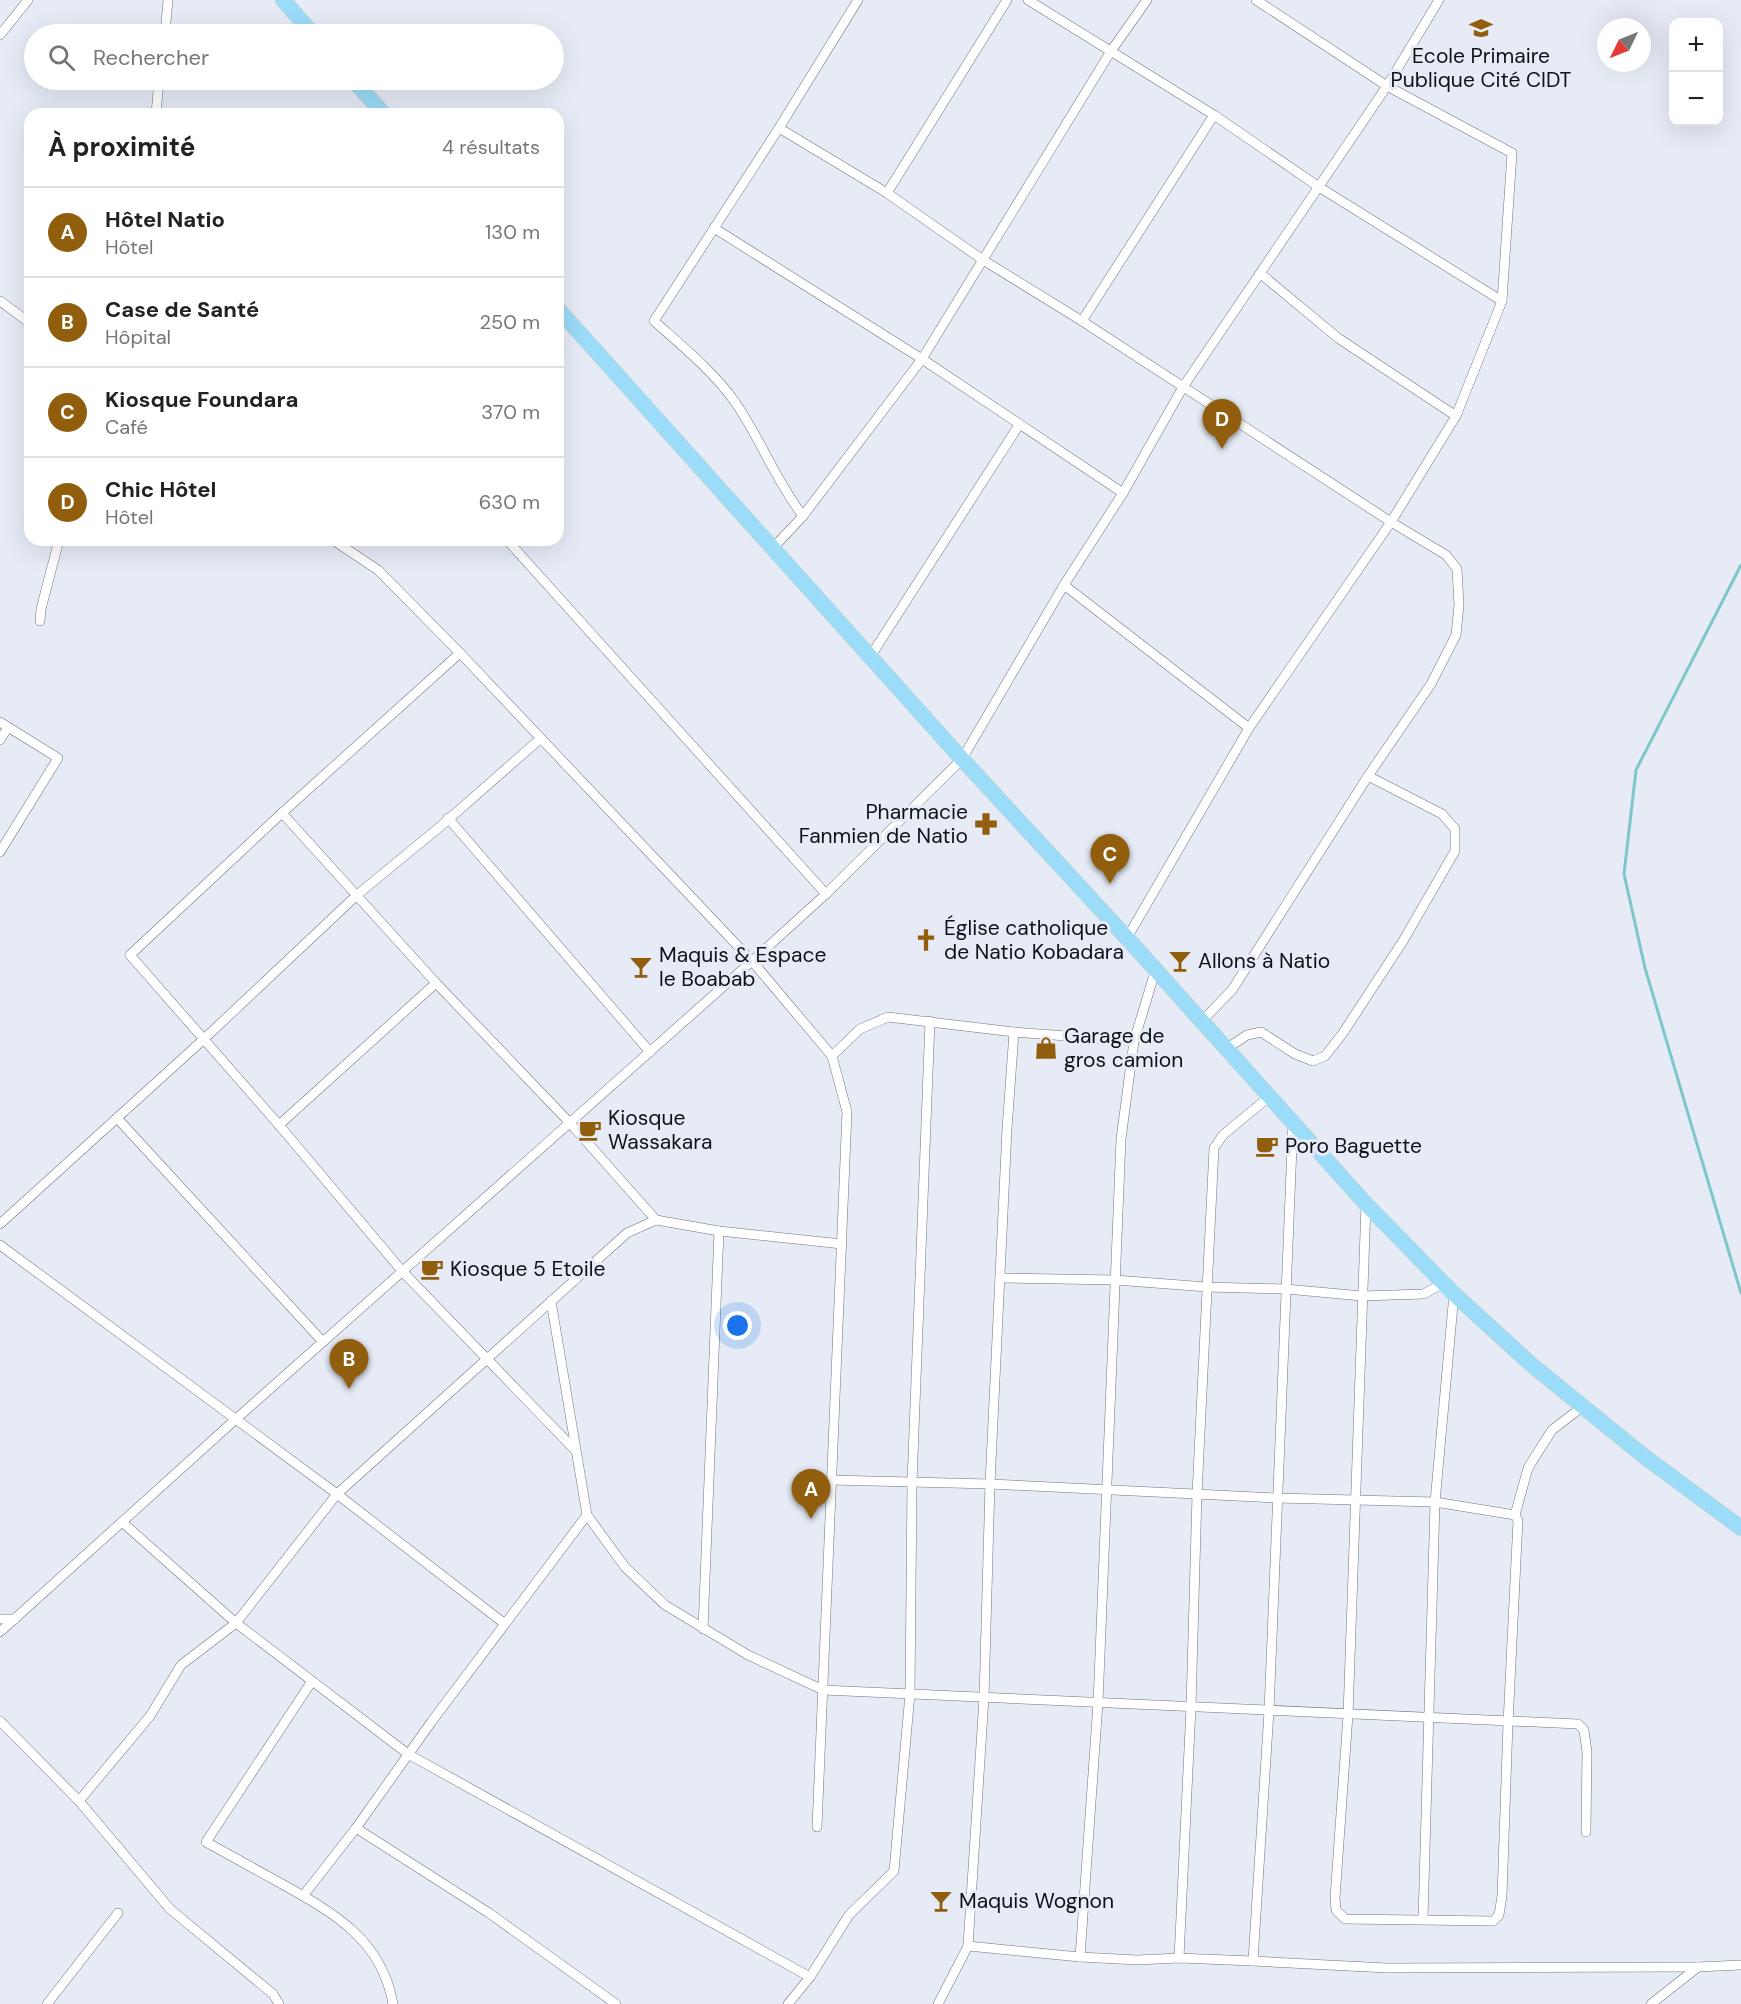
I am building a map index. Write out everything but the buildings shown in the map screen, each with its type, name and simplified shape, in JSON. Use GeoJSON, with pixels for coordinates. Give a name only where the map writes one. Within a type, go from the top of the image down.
{"type":"FeatureCollection","features":[{"type":"Feature","properties":{"kind":"main road"},"geometry":{"type":"LineString","coordinates":[[283,0],[304,24]]}},
{"type":"Feature","properties":{"kind":"main road"},"geometry":{"type":"LineString","coordinates":[[362,90],[379,108]]}},
{"type":"Feature","properties":{"kind":"main road"},"geometry":{"type":"LineString","coordinates":[[564,316],[1366,1204],[1449,1289],[1582,1407],[1741,1528]]}},
{"type":"Feature","properties":{"kind":"street"},"geometry":{"type":"LineString","coordinates":[[0,35],[28,0]]}},
{"type":"Feature","properties":{"kind":"street"},"geometry":{"type":"LineString","coordinates":[[166,24],[168,0]]}},
{"type":"Feature","properties":{"kind":"street"},"geometry":{"type":"LineString","coordinates":[[803,516],[789,498],[734,401],[692,355],[654,321],[779,128],[858,0]]}},
{"type":"Feature","properties":{"kind":"street"},"geometry":{"type":"LineString","coordinates":[[887,193],[1007,0]]}},
{"type":"Feature","properties":{"kind":"street"},"geometry":{"type":"LineString","coordinates":[[1028,0],[1214,115],[1319,188],[1502,301]]}},
{"type":"Feature","properties":{"kind":"street"},"geometry":{"type":"LineString","coordinates":[[773,549],[803,516],[922,359],[1111,51],[1147,0]]}},
{"type":"Feature","properties":{"kind":"street"},"geometry":{"type":"LineString","coordinates":[[1127,938],[1249,728],[1391,522],[1456,416],[1502,301],[1512,153],[1387,86],[1256,0]]}},
{"type":"Feature","properties":{"kind":"street"},"geometry":{"type":"LineString","coordinates":[[0,1632],[826,894],[962,759],[1064,585],[1123,493],[1184,387],[1387,86],[1439,0]]}},
{"type":"Feature","properties":{"kind":"street"},"geometry":{"type":"LineString","coordinates":[[157,108],[158,90]]}},
{"type":"Feature","properties":{"kind":"street"},"geometry":{"type":"LineString","coordinates":[[1082,321],[1214,115]]}},
{"type":"Feature","properties":{"kind":"street"},"geometry":{"type":"LineString","coordinates":[[779,128],[887,193],[983,260],[1446,555],[1457,569],[1460,605],[1456,634],[1431,684],[1368,776],[1232,990],[1201,1022]]}},
{"type":"Feature","properties":{"kind":"street"},"geometry":{"type":"LineString","coordinates":[[714,228],[922,359],[1123,493]]}},
{"type":"Feature","properties":{"kind":"street"},"geometry":{"type":"LineString","coordinates":[[1261,274],[1338,338],[1456,416]]}},
{"type":"Feature","properties":{"kind":"street"},"geometry":{"type":"LineString","coordinates":[[0,301],[24,319]]}},
{"type":"Feature","properties":{"kind":"street"},"geometry":{"type":"LineString","coordinates":[[870,657],[1019,425]]}},
{"type":"Feature","properties":{"kind":"street"},"geometry":{"type":"LineString","coordinates":[[40,621],[57,546]]}},
{"type":"Feature","properties":{"kind":"street"},"geometry":{"type":"LineString","coordinates":[[342,546],[378,570],[460,653],[752,961],[832,1056],[847,1112],[817,1827]]}},
{"type":"Feature","properties":{"kind":"street"},"geometry":{"type":"LineString","coordinates":[[512,546],[826,894]]}},
{"type":"Feature","properties":{"kind":"street"},"geometry":{"type":"LineString","coordinates":[[1064,585],[1249,728]]}},
{"type":"Feature","properties":{"kind":"street"},"geometry":{"type":"LineString","coordinates":[[460,653],[282,813],[130,956],[279,1125],[402,1271],[575,1450]]}},
{"type":"Feature","properties":{"kind":"street"},"geometry":{"type":"LineString","coordinates":[[0,740],[4,724],[58,758],[0,852]]}},
{"type":"Feature","properties":{"kind":"street"},"geometry":{"type":"LineString","coordinates":[[0,1224],[204,1039],[357,895],[540,739]]}},
{"type":"Feature","properties":{"kind":"street"},"geometry":{"type":"LineString","coordinates":[[1226,1049],[1247,1035],[1261,1032],[1295,1054],[1313,1062],[1325,1056],[1343,1033],[1397,950],[1455,851],[1455,829],[1442,814],[1368,776]]}},
{"type":"Feature","properties":{"kind":"street"},"geometry":{"type":"LineString","coordinates":[[282,813],[436,983],[570,1123],[656,1220]]}},
{"type":"Feature","properties":{"kind":"street"},"geometry":{"type":"LineString","coordinates":[[448,818],[650,1052]]}},
{"type":"Feature","properties":{"kind":"street"},"geometry":{"type":"LineString","coordinates":[[1080,1957],[1098,1703],[1121,1139],[1134,1041],[1155,972]]}},
{"type":"Feature","properties":{"kind":"street"},"geometry":{"type":"LineString","coordinates":[[279,1125],[436,983]]}},
{"type":"Feature","properties":{"kind":"street"},"geometry":{"type":"LineString","coordinates":[[832,1056],[860,1029],[888,1017],[1014,1032],[1134,1041]]}},
{"type":"Feature","properties":{"kind":"street"},"geometry":{"type":"LineString","coordinates":[[788,2004],[810,1977],[849,1915],[894,1871],[910,1694],[912,1482],[930,1021]]}},
{"type":"Feature","properties":{"kind":"street"},"geometry":{"type":"LineString","coordinates":[[938,2004],[968,1946],[984,1698],[990,1484],[1014,1032]]}},
{"type":"Feature","properties":{"kind":"street"},"geometry":{"type":"LineString","coordinates":[[1179,1958],[1191,1707],[1197,1494],[1214,1148],[1222,1134],[1270,1096]]}},
{"type":"Feature","properties":{"kind":"street"},"geometry":{"type":"LineString","coordinates":[[117,1118],[323,1342]]}},
{"type":"Feature","properties":{"kind":"street"},"geometry":{"type":"LineString","coordinates":[[1253,1961],[1269,1711],[1293,1122]]}},
{"type":"Feature","properties":{"kind":"street"},"geometry":{"type":"LineString","coordinates":[[1366,1204],[1348,1715],[1335,1898],[1336,1910],[1345,1919],[1493,1921],[1499,1915],[1502,1896],[1518,1520],[1515,1515],[1528,1468],[1552,1430],[1582,1407]]}},
{"type":"Feature","properties":{"kind":"street"},"geometry":{"type":"LineString","coordinates":[[79,1801],[150,1716],[181,1665],[236,1623],[337,1494],[627,1233],[656,1220],[719,1231],[842,1244]]}},
{"type":"Feature","properties":{"kind":"street"},"geometry":{"type":"LineString","coordinates":[[703,1629],[719,1231]]}},
{"type":"Feature","properties":{"kind":"street"},"geometry":{"type":"LineString","coordinates":[[0,1245],[337,1494],[506,1624]]}},
{"type":"Feature","properties":{"kind":"street"},"geometry":{"type":"LineString","coordinates":[[1000,1278],[1115,1280],[1207,1287],[1286,1289],[1362,1296],[1424,1294],[1449,1289],[1435,1502],[1423,1919]]}},
{"type":"Feature","properties":{"kind":"street"},"geometry":{"type":"LineString","coordinates":[[551,1301],[587,1515],[625,1567],[665,1605],[747,1655],[823,1690],[1508,1723],[1578,1724],[1584,1730],[1587,1752],[1586,1832]]}},
{"type":"Feature","properties":{"kind":"street"},"geometry":{"type":"LineString","coordinates":[[832,1480],[1435,1502],[1515,1515]]}},
{"type":"Feature","properties":{"kind":"street"},"geometry":{"type":"LineString","coordinates":[[303,1896],[356,1828],[408,1754],[587,1515]]}},
{"type":"Feature","properties":{"kind":"street"},"geometry":{"type":"LineString","coordinates":[[122,1522],[236,1623],[408,1754],[810,1977]]}},
{"type":"Feature","properties":{"kind":"street"},"geometry":{"type":"LineString","coordinates":[[0,1619],[15,1619]]}},
{"type":"Feature","properties":{"kind":"street"},"geometry":{"type":"LineString","coordinates":[[312,1681],[206,1842],[339,1918],[369,1948],[390,1985],[393,2004]]}},
{"type":"Feature","properties":{"kind":"street"},"geometry":{"type":"LineString","coordinates":[[0,1721],[79,1801],[170,1909],[273,1994],[279,2004]]}},
{"type":"Feature","properties":{"kind":"street"},"geometry":{"type":"LineString","coordinates":[[356,1828],[489,1913],[616,2004]]}},
{"type":"Feature","properties":{"kind":"street"},"geometry":{"type":"LineString","coordinates":[[47,2004],[118,1913]]}},
{"type":"Feature","properties":{"kind":"street"},"geometry":{"type":"LineString","coordinates":[[968,1946],[1137,1960],[1179,1958],[1387,1968],[1741,1965]]}},
{"type":"Feature","properties":{"kind":"street"},"geometry":{"type":"LineString","coordinates":[[1651,2004],[1698,1967]]}},
{"type":"Feature","properties":{"kind":"waterway"},"geometry":{"type":"LineString","coordinates":[[1741,565],[1636,770],[1624,874],[1645,968],[1741,1293]]}},
{"type":"Feature","properties":{"kind":"place","name":"Ecole Primaire Publique Cité CIDT"},"geometry":{"type":"Point","coordinates":[1481,28]}},
{"type":"Feature","properties":{"kind":"place","name":"Chic Hôtel"},"geometry":{"type":"Point","coordinates":[1222,449]}},
{"type":"Feature","properties":{"kind":"place","name":"Pharmacie Fanmien de Natio"},"geometry":{"type":"Point","coordinates":[986,824]}},
{"type":"Feature","properties":{"kind":"place","name":"Kiosque Foundara"},"geometry":{"type":"Point","coordinates":[1110,884]}},
{"type":"Feature","properties":{"kind":"place","name":"Église catholique de Natio Kobadara"},"geometry":{"type":"Point","coordinates":[926,940]}},
{"type":"Feature","properties":{"kind":"place","name":"Allons à Natio"},"geometry":{"type":"Point","coordinates":[1180,961]}},
{"type":"Feature","properties":{"kind":"place","name":"Maquis & Espace le Boabab"},"geometry":{"type":"Point","coordinates":[641,967]}},
{"type":"Feature","properties":{"kind":"place","name":"Garage de gros camion"},"geometry":{"type":"Point","coordinates":[1046,1048]}},
{"type":"Feature","properties":{"kind":"place","name":"Kiosque Wassakara"},"geometry":{"type":"Point","coordinates":[590,1130]}},
{"type":"Feature","properties":{"kind":"place","name":"Poro Baguette"},"geometry":{"type":"Point","coordinates":[1267,1146]}},
{"type":"Feature","properties":{"kind":"place","name":"Kiosque 5 Etoile"},"geometry":{"type":"Point","coordinates":[432,1269]}},
{"type":"Feature","properties":{"kind":"place","name":"Case de Santé"},"geometry":{"type":"Point","coordinates":[349,1389]}},
{"type":"Feature","properties":{"kind":"place","name":"Hôtel Natio"},"geometry":{"type":"Point","coordinates":[811,1519]}},
{"type":"Feature","properties":{"kind":"place","name":"Maquis Wognon"},"geometry":{"type":"Point","coordinates":[941,1901]}}]}
